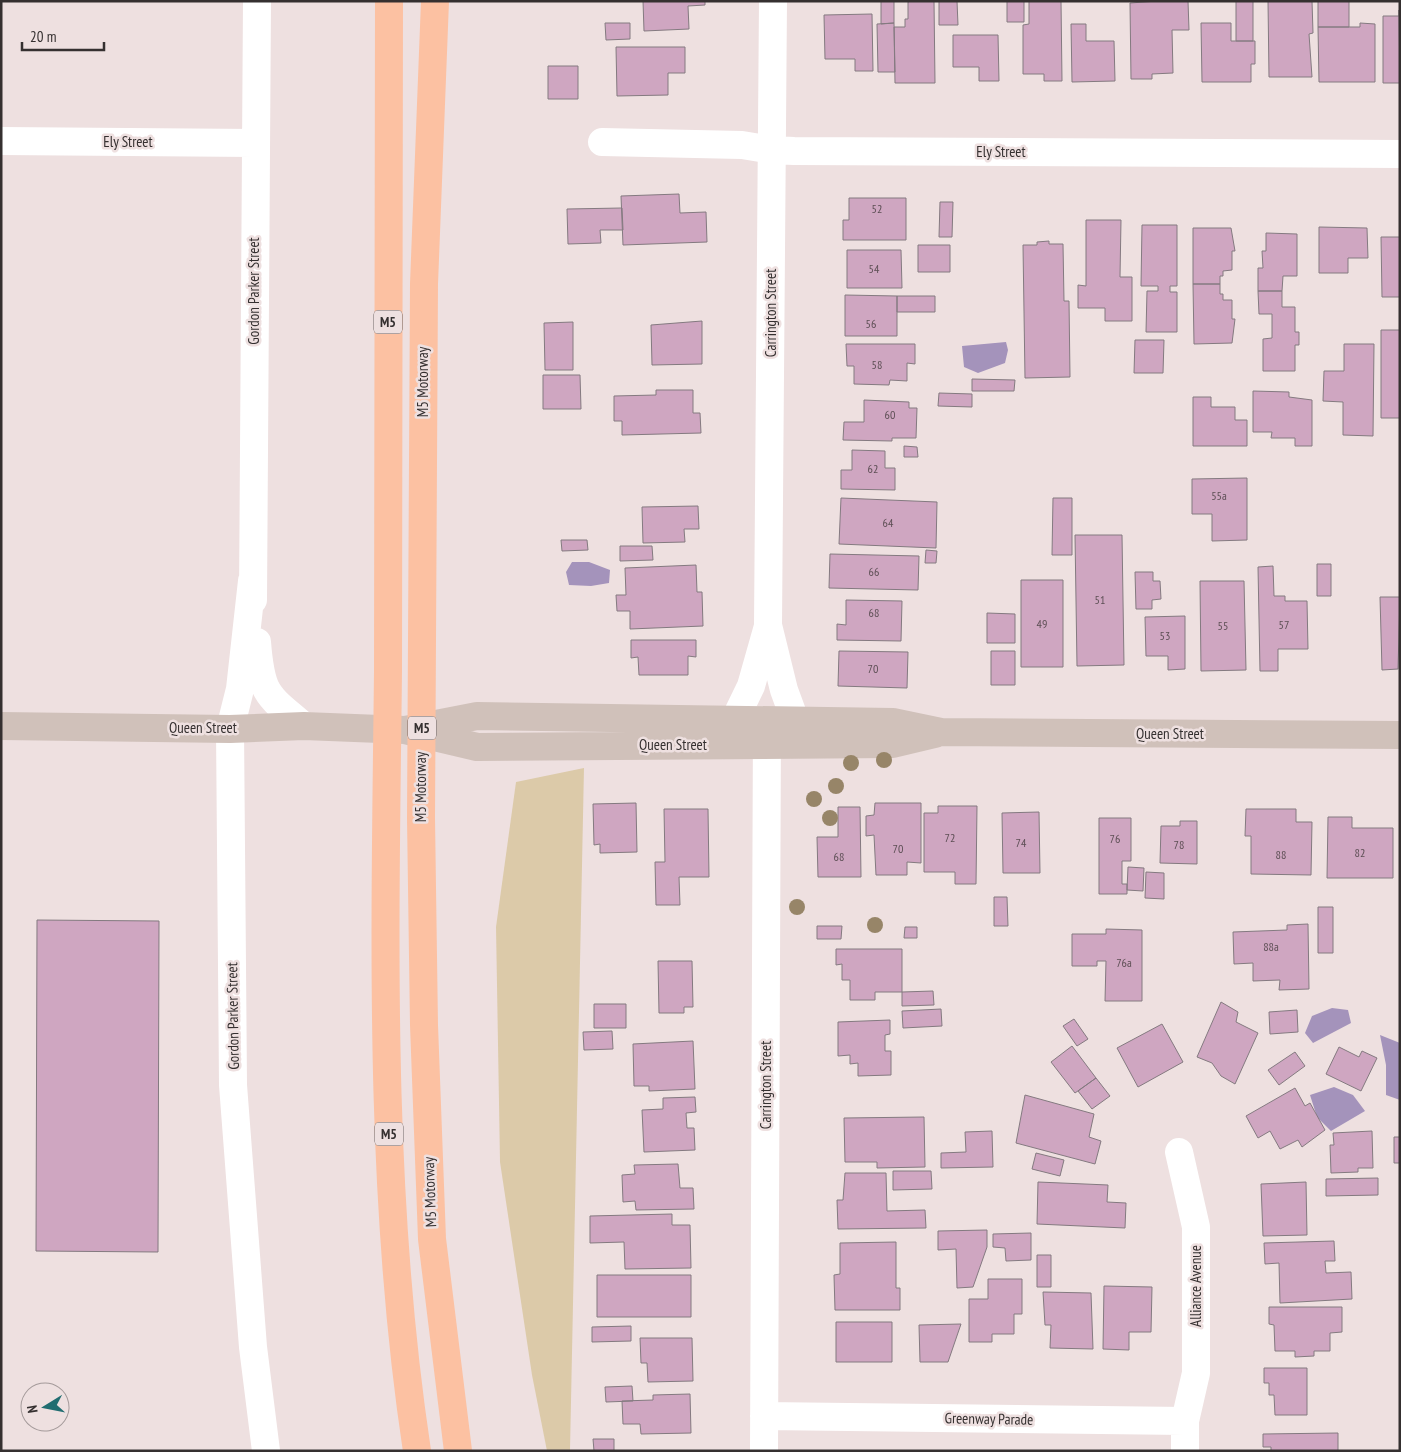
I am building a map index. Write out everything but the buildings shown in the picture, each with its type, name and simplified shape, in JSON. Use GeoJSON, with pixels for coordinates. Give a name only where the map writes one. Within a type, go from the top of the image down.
{"type":"FeatureCollection","features":[{"type":"Feature","properties":{"kind":"highway","name":"M5"},"geometry":{"type":"LineString","coordinates":[[389,1],[388,643],[385,967],[390,1183],[404,1364],[417,1451]]}},
{"type":"Feature","properties":{"kind":"highway","name":"M5 Motorway"},"geometry":{"type":"LineString","coordinates":[[435,1],[424,284],[421,818],[424,1025],[432,1239],[458,1451]]}},
{"type":"Feature","properties":{"kind":"main road","name":"Queen Street"},"geometry":{"type":"LineString","coordinates":[[405,730],[477,716],[735,719],[767,732],[795,720],[893,722],[941,732],[1400,735]]}},
{"type":"Feature","properties":{"kind":"main road","name":"Queen Street"},"geometry":{"type":"LineString","coordinates":[[1,726],[230,729],[304,726],[405,730],[477,746],[767,732],[893,744],[941,732]]}},
{"type":"Feature","properties":{"kind":"street","name":"Gordon Parker Street"},"geometry":{"type":"LineString","coordinates":[[257,1],[252,581],[262,684],[270,697],[304,726]]}},
{"type":"Feature","properties":{"kind":"street","name":"Carrington Street"},"geometry":{"type":"LineString","coordinates":[[735,719],[752,686],[768,625],[772,1]]}},
{"type":"Feature","properties":{"kind":"street","name":"Ely Street"},"geometry":{"type":"LineString","coordinates":[[1,141],[255,143]]}},
{"type":"Feature","properties":{"kind":"street","name":"Ely Street"},"geometry":{"type":"LineString","coordinates":[[602,142],[742,145],[772,150],[1400,154]]}},
{"type":"Feature","properties":{"kind":"street","name":"Gordon Parker Street"},"geometry":{"type":"LineString","coordinates":[[252,581],[240,689],[230,729],[233,1085],[253,1347],[266,1451]]}},
{"type":"Feature","properties":{"kind":"street","name":"Carrington Street"},"geometry":{"type":"LineString","coordinates":[[768,625],[784,690],[795,720]]}},
{"type":"Feature","properties":{"kind":"street","name":"Carrington Street"},"geometry":{"type":"LineString","coordinates":[[764,1451],[767,732]]}},
{"type":"Feature","properties":{"kind":"street","name":"Alliance Avenue"},"geometry":{"type":"LineString","coordinates":[[1179,1152],[1196,1227],[1196,1373],[1185,1421]]}},
{"type":"Feature","properties":{"kind":"street","name":"Greenway Parade"},"geometry":{"type":"LineString","coordinates":[[764,1416],[1185,1421]]}},
{"type":"Feature","properties":{"kind":"street"},"geometry":{"type":"LineString","coordinates":[[1185,1421],[1185,1451]]}},
{"type":"Feature","properties":{"kind":"shaded area"},"geometry":{"type":"Polygon","coordinates":[[[1006,342],[1008,350],[1005,363],[978,373],[964,367],[962,346],[1006,342]]]}},
{"type":"Feature","properties":{"kind":"shaded area"},"geometry":{"type":"Polygon","coordinates":[[[572,562],[589,562],[610,570],[609,583],[591,586],[569,585],[566,572],[572,562]]]}},
{"type":"Feature","properties":{"kind":"shaded area"},"geometry":{"type":"Polygon","coordinates":[[[584,768],[570,1451],[547,1451],[532,1375],[500,1162],[496,927],[516,782],[584,768]]]}},
{"type":"Feature","properties":{"kind":"shaded area"},"geometry":{"type":"Polygon","coordinates":[[[1332,1008],[1348,1010],[1351,1023],[1313,1043],[1305,1033],[1312,1016],[1332,1008]]]}},
{"type":"Feature","properties":{"kind":"shaded area"},"geometry":{"type":"Polygon","coordinates":[[[1380,1035],[1400,1043],[1400,1100],[1386,1095],[1386,1065],[1380,1035]]]}},
{"type":"Feature","properties":{"kind":"shaded area"},"geometry":{"type":"Polygon","coordinates":[[[1334,1087],[1353,1095],[1365,1111],[1331,1131],[1317,1117],[1310,1095],[1334,1087]]]}}]}
